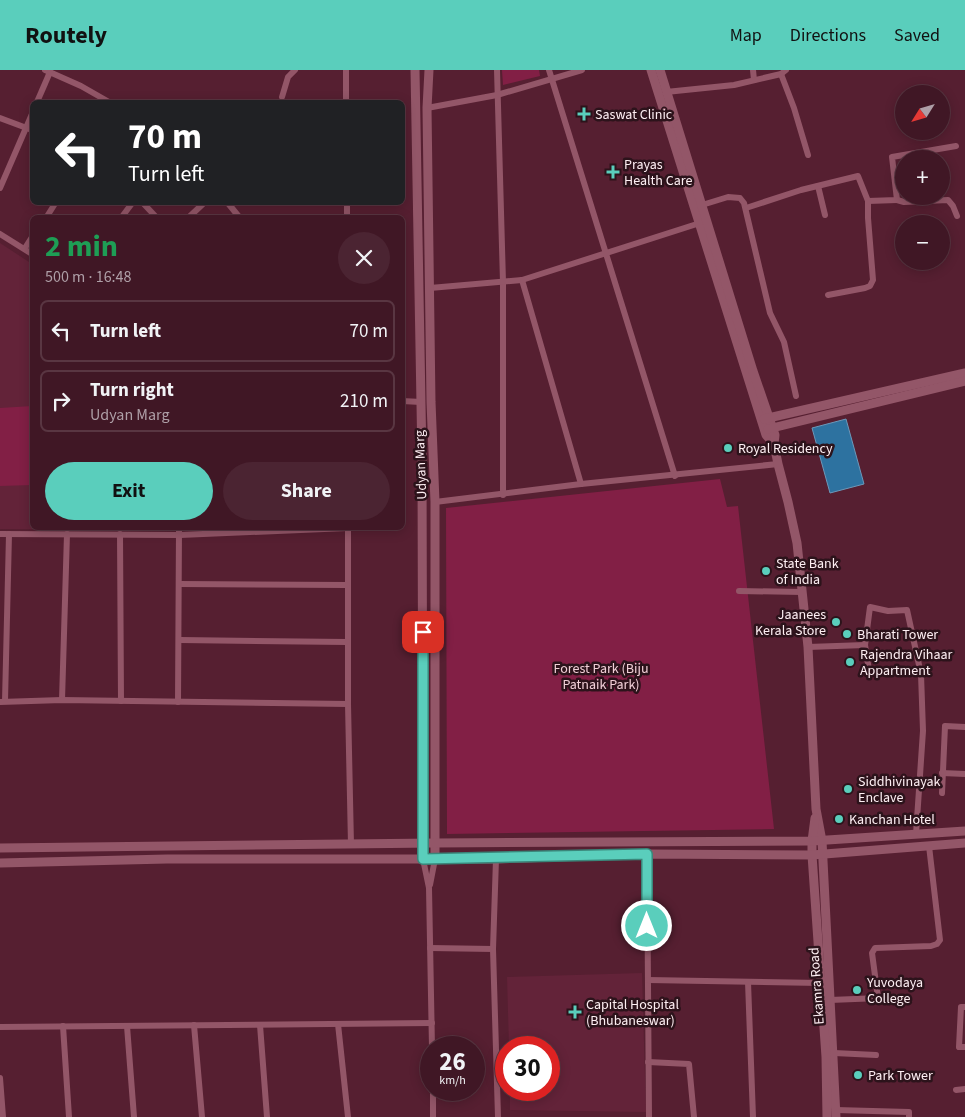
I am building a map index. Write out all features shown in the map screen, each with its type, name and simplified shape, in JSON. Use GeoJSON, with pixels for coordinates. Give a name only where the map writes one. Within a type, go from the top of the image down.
{"type":"FeatureCollection","features":[{"type":"Feature","properties":{"kind":"street"},"geometry":{"type":"LineString","coordinates":[[282,97],[288,77],[295,70]]}},
{"type":"Feature","properties":{"kind":"street"},"geometry":{"type":"LineString","coordinates":[[346,70],[346,100]]}},
{"type":"Feature","properties":{"kind":"street","name":"Udyan Marg"},"geometry":{"type":"LineString","coordinates":[[415,70],[421,402],[423,859]]}},
{"type":"Feature","properties":{"kind":"street","name":"Udyan Marg"},"geometry":{"type":"LineString","coordinates":[[429,70],[430,288],[435,502],[435,859]]}},
{"type":"Feature","properties":{"kind":"street"},"geometry":{"type":"LineString","coordinates":[[497,70],[503,282],[503,495]]}},
{"type":"Feature","properties":{"kind":"street"},"geometry":{"type":"LineString","coordinates":[[549,70],[675,476]]}},
{"type":"Feature","properties":{"kind":"street"},"geometry":{"type":"LineString","coordinates":[[428,108],[497,95],[582,70]]}},
{"type":"Feature","properties":{"kind":"street"},"geometry":{"type":"LineString","coordinates":[[651,70],[768,428],[766,435],[774,444],[788,502],[796,538],[808,648],[817,810]]}},
{"type":"Feature","properties":{"kind":"street"},"geometry":{"type":"LineString","coordinates":[[660,70],[765,419]]}},
{"type":"Feature","properties":{"kind":"street"},"geometry":{"type":"LineString","coordinates":[[753,70],[754,80]]}},
{"type":"Feature","properties":{"kind":"street"},"geometry":{"type":"LineString","coordinates":[[38,100],[48,71],[81,86],[103,100]]}},
{"type":"Feature","properties":{"kind":"street"},"geometry":{"type":"LineString","coordinates":[[666,92],[734,85],[783,72],[808,155]]}},
{"type":"Feature","properties":{"kind":"street"},"geometry":{"type":"LineString","coordinates":[[0,118],[30,128],[0,188]]}},
{"type":"Feature","properties":{"kind":"street"},"geometry":{"type":"LineString","coordinates":[[933,150],[956,146]]}},
{"type":"Feature","properties":{"kind":"street"},"geometry":{"type":"LineString","coordinates":[[895,156],[892,157],[895,183]]}},
{"type":"Feature","properties":{"kind":"street"},"geometry":{"type":"LineString","coordinates":[[746,208],[858,176],[868,201],[872,283],[865,288],[828,295]]}},
{"type":"Feature","properties":{"kind":"street"},"geometry":{"type":"LineString","coordinates":[[818,186],[826,215]]}},
{"type":"Feature","properties":{"kind":"street"},"geometry":{"type":"LineString","coordinates":[[702,205],[728,197],[736,197],[740,198],[746,208],[746,216],[770,313],[784,342],[796,396]]}},
{"type":"Feature","properties":{"kind":"street"},"geometry":{"type":"LineString","coordinates":[[868,201],[895,200]]}},
{"type":"Feature","properties":{"kind":"street"},"geometry":{"type":"LineString","coordinates":[[950,202],[957,216]]}},
{"type":"Feature","properties":{"kind":"street"},"geometry":{"type":"LineString","coordinates":[[145,205],[154,215]]}},
{"type":"Feature","properties":{"kind":"street"},"geometry":{"type":"LineString","coordinates":[[191,215],[203,205]]}},
{"type":"Feature","properties":{"kind":"street"},"geometry":{"type":"LineString","coordinates":[[229,205],[238,215]]}},
{"type":"Feature","properties":{"kind":"street"},"geometry":{"type":"LineString","coordinates":[[430,288],[522,280],[700,223]]}},
{"type":"Feature","properties":{"kind":"street"},"geometry":{"type":"LineString","coordinates":[[0,234],[30,252]]}},
{"type":"Feature","properties":{"kind":"street"},"geometry":{"type":"LineString","coordinates":[[25,248],[30,241]]}},
{"type":"Feature","properties":{"kind":"street"},"geometry":{"type":"LineString","coordinates":[[522,280],[581,484]]}},
{"type":"Feature","properties":{"kind":"street"},"geometry":{"type":"LineString","coordinates":[[768,428],[942,382],[965,373]]}},
{"type":"Feature","properties":{"kind":"street"},"geometry":{"type":"LineString","coordinates":[[942,382],[965,381]]}},
{"type":"Feature","properties":{"kind":"street"},"geometry":{"type":"LineString","coordinates":[[765,419],[917,388]]}},
{"type":"Feature","properties":{"kind":"street"},"geometry":{"type":"LineString","coordinates":[[405,401],[421,402]]}},
{"type":"Feature","properties":{"kind":"street"},"geometry":{"type":"LineString","coordinates":[[435,502],[581,484],[675,476],[778,464]]}},
{"type":"Feature","properties":{"kind":"street"},"geometry":{"type":"LineString","coordinates":[[178,702],[180,530]]}},
{"type":"Feature","properties":{"kind":"street"},"geometry":{"type":"LineString","coordinates":[[0,534],[180,535],[284,530]]}},
{"type":"Feature","properties":{"kind":"street"},"geometry":{"type":"LineString","coordinates":[[348,530],[347,642],[351,845]]}},
{"type":"Feature","properties":{"kind":"street"},"geometry":{"type":"LineString","coordinates":[[422,533],[435,532]]}},
{"type":"Feature","properties":{"kind":"street"},"geometry":{"type":"LineString","coordinates":[[9,534],[3,701],[62,700],[348,704]]}},
{"type":"Feature","properties":{"kind":"street"},"geometry":{"type":"LineString","coordinates":[[62,700],[67,534]]}},
{"type":"Feature","properties":{"kind":"street"},"geometry":{"type":"LineString","coordinates":[[120,534],[121,701]]}},
{"type":"Feature","properties":{"kind":"street"},"geometry":{"type":"LineString","coordinates":[[179,584],[347,585]]}},
{"type":"Feature","properties":{"kind":"street"},"geometry":{"type":"LineString","coordinates":[[739,591],[802,592]]}},
{"type":"Feature","properties":{"kind":"street"},"geometry":{"type":"LineString","coordinates":[[916,834],[923,731],[921,674],[907,610],[888,611],[870,607],[865,645],[868,670],[921,674]]}},
{"type":"Feature","properties":{"kind":"street"},"geometry":{"type":"LineString","coordinates":[[180,640],[347,642]]}},
{"type":"Feature","properties":{"kind":"street"},"geometry":{"type":"LineString","coordinates":[[808,648],[865,645]]}},
{"type":"Feature","properties":{"kind":"street"},"geometry":{"type":"LineString","coordinates":[[942,793],[945,726],[965,727]]}},
{"type":"Feature","properties":{"kind":"street"},"geometry":{"type":"LineString","coordinates":[[942,773],[965,774]]}},
{"type":"Feature","properties":{"kind":"street","name":"Ekamra Road"},"geometry":{"type":"LineString","coordinates":[[817,810],[823,854],[836,1114]]}},
{"type":"Feature","properties":{"kind":"street","name":"Ekamra Road"},"geometry":{"type":"LineString","coordinates":[[817,810],[812,841],[812,855],[821,984],[827,1117]]}},
{"type":"Feature","properties":{"kind":"street"},"geometry":{"type":"LineString","coordinates":[[0,848],[812,841],[965,831]]}},
{"type":"Feature","properties":{"kind":"street"},"geometry":{"type":"LineString","coordinates":[[0,863],[167,859],[496,859],[647,854],[812,855],[965,843]]}},
{"type":"Feature","properties":{"kind":"street"},"geometry":{"type":"LineString","coordinates":[[878,998],[872,953],[875,948],[931,946],[937,944],[940,940],[929,846]]}},
{"type":"Feature","properties":{"kind":"street"},"geometry":{"type":"LineString","coordinates":[[647,854],[649,1117]]}},
{"type":"Feature","properties":{"kind":"street"},"geometry":{"type":"LineString","coordinates":[[423,859],[429,888],[432,1036]]}},
{"type":"Feature","properties":{"kind":"street"},"geometry":{"type":"LineString","coordinates":[[429,888],[435,859]]}},
{"type":"Feature","properties":{"kind":"street"},"geometry":{"type":"LineString","coordinates":[[496,859],[493,949],[498,1117]]}},
{"type":"Feature","properties":{"kind":"street"},"geometry":{"type":"LineString","coordinates":[[430,948],[493,949]]}},
{"type":"Feature","properties":{"kind":"street"},"geometry":{"type":"LineString","coordinates":[[648,980],[821,984]]}},
{"type":"Feature","properties":{"kind":"street"},"geometry":{"type":"LineString","coordinates":[[748,982],[754,1117]]}},
{"type":"Feature","properties":{"kind":"street"},"geometry":{"type":"LineString","coordinates":[[830,1000],[904,997]]}},
{"type":"Feature","properties":{"kind":"street"},"geometry":{"type":"LineString","coordinates":[[965,1007],[961,1007],[959,1047],[965,1047]]}},
{"type":"Feature","properties":{"kind":"street"},"geometry":{"type":"LineString","coordinates":[[0,1027],[432,1023]]}},
{"type":"Feature","properties":{"kind":"street"},"geometry":{"type":"LineString","coordinates":[[338,1024],[348,1117]]}},
{"type":"Feature","properties":{"kind":"street"},"geometry":{"type":"LineString","coordinates":[[194,1025],[202,1117]]}},
{"type":"Feature","properties":{"kind":"street"},"geometry":{"type":"LineString","coordinates":[[260,1025],[267,1117]]}},
{"type":"Feature","properties":{"kind":"street"},"geometry":{"type":"LineString","coordinates":[[62,1026],[69,1117]]}},
{"type":"Feature","properties":{"kind":"street"},"geometry":{"type":"LineString","coordinates":[[126,1026],[134,1117]]}},
{"type":"Feature","properties":{"kind":"street"},"geometry":{"type":"LineString","coordinates":[[834,1053],[876,1055]]}},
{"type":"Feature","properties":{"kind":"street"},"geometry":{"type":"LineString","coordinates":[[648,1062],[689,1064],[694,1117]]}},
{"type":"Feature","properties":{"kind":"street"},"geometry":{"type":"LineString","coordinates":[[0,1078],[3,1117]]}},
{"type":"Feature","properties":{"kind":"street"},"geometry":{"type":"LineString","coordinates":[[956,1090],[965,1089]]}},
{"type":"Feature","properties":{"kind":"street"},"geometry":{"type":"LineString","coordinates":[[433,1101],[433,1117]]}},
{"type":"Feature","properties":{"kind":"street"},"geometry":{"type":"LineString","coordinates":[[836,1114],[909,1112],[909,1117]]}},
{"type":"Feature","properties":{"kind":"shaded area"},"geometry":{"type":"Polygon","coordinates":[[[0,243],[30,263],[30,529],[0,529],[0,243]]]}},
{"type":"Feature","properties":{"kind":"shaded area","name":"Capital Hospital (Bhubaneswar)"},"geometry":{"type":"Polygon","coordinates":[[[642,973],[646,1112],[510,1110],[510,1101],[560,1101],[560,1036],[509,1036],[507,977],[642,973]]]}},
{"type":"Feature","properties":{"kind":"green space"},"geometry":{"type":"Polygon","coordinates":[[[502,70],[539,70],[540,76],[503,85],[502,70]]]}},
{"type":"Feature","properties":{"kind":"green space"},"geometry":{"type":"Polygon","coordinates":[[[30,406],[30,485],[0,486],[0,408],[30,406]]]}},
{"type":"Feature","properties":{"kind":"green space","name":"Forest Park (Biju Patnaik Park)"},"geometry":{"type":"Polygon","coordinates":[[[720,479],[727,507],[738,506],[774,829],[447,834],[446,508],[720,479]]]}},
{"type":"Feature","properties":{"kind":"water"},"geometry":{"type":"Polygon","coordinates":[[[846,419],[864,484],[830,493],[812,428],[846,419]]]}},
{"type":"Feature","properties":{"kind":"place","name":"Saswat Clinic"},"geometry":{"type":"Point","coordinates":[584,114]}},
{"type":"Feature","properties":{"kind":"place","name":"Prayas Health Care"},"geometry":{"type":"Point","coordinates":[613,172]}},
{"type":"Feature","properties":{"kind":"place","name":"Royal Residency"},"geometry":{"type":"Point","coordinates":[728,448]}},
{"type":"Feature","properties":{"kind":"place","name":"State Bank of India"},"geometry":{"type":"Point","coordinates":[766,571]}},
{"type":"Feature","properties":{"kind":"place","name":"Jaanees Kerala Store"},"geometry":{"type":"Point","coordinates":[836,622]}},
{"type":"Feature","properties":{"kind":"place","name":"Bharati Tower"},"geometry":{"type":"Point","coordinates":[847,634]}},
{"type":"Feature","properties":{"kind":"place","name":"Rajendra Vihaar Appartment"},"geometry":{"type":"Point","coordinates":[850,662]}},
{"type":"Feature","properties":{"kind":"place","name":"Siddhivinayak Enclave"},"geometry":{"type":"Point","coordinates":[848,789]}},
{"type":"Feature","properties":{"kind":"place","name":"Kanchan Hotel"},"geometry":{"type":"Point","coordinates":[839,819]}},
{"type":"Feature","properties":{"kind":"place","name":"Yuvodaya College"},"geometry":{"type":"Point","coordinates":[857,990]}},
{"type":"Feature","properties":{"kind":"place","name":"Capital Hospital (Bhubaneswar)"},"geometry":{"type":"Point","coordinates":[575,1012]}},
{"type":"Feature","properties":{"kind":"place","name":"Park Tower"},"geometry":{"type":"Point","coordinates":[858,1075]}},
{"type":"Feature","properties":{"kind":"route"},"geometry":{"type":"LineString","coordinates":[[423,632],[423,859],[496,859],[647,854],[647,926]]}}]}
